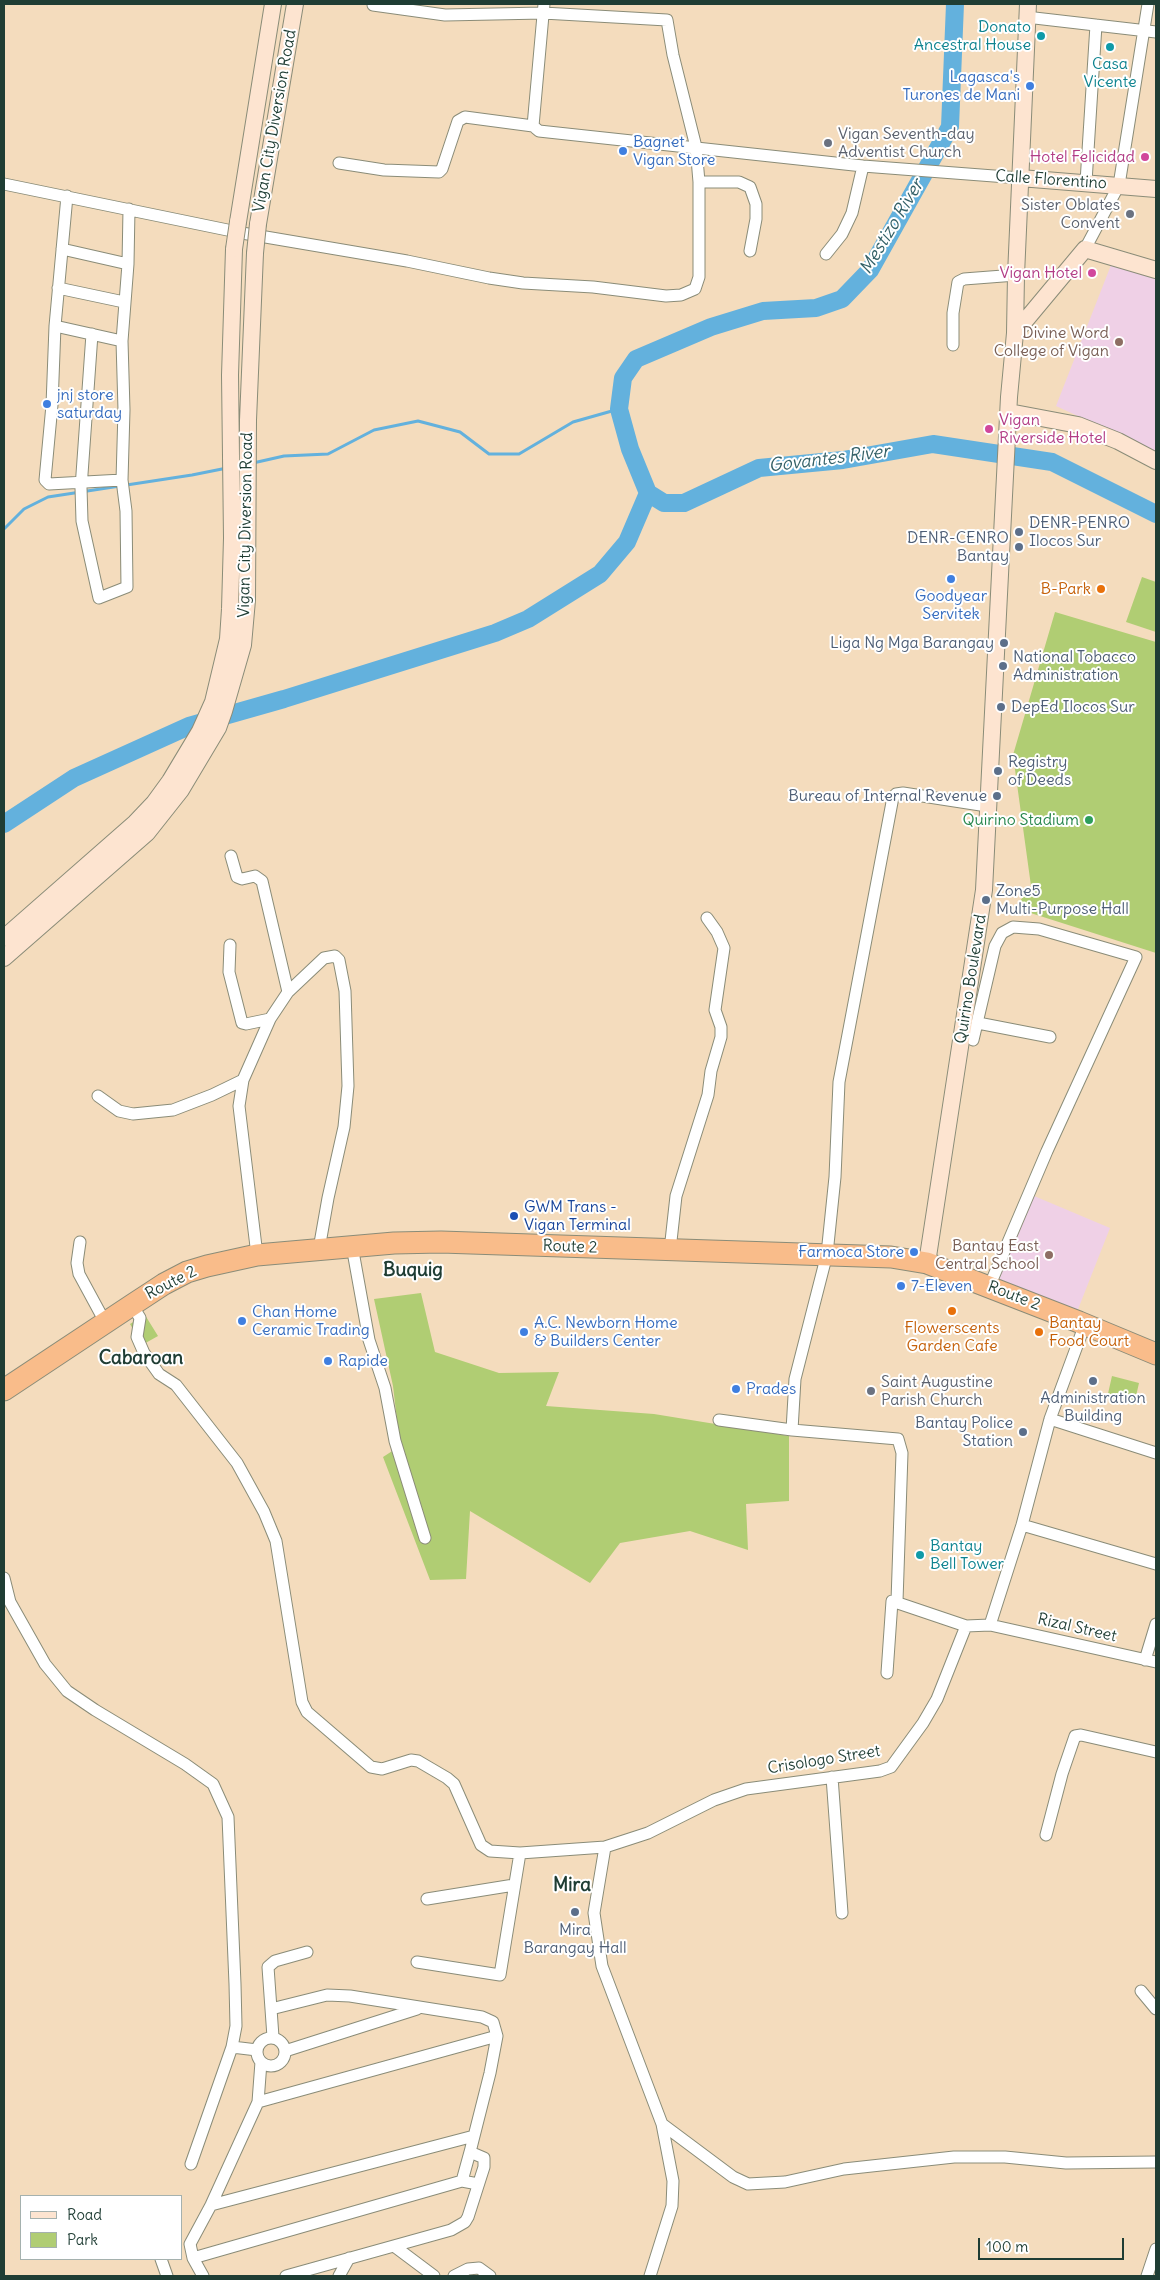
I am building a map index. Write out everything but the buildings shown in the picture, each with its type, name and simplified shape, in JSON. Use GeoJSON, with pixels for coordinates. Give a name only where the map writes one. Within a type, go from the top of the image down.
{"type":"FeatureCollection","features":[{"type":"Feature","properties":{"kind":"highway","name":"Route 2"},"geometry":{"type":"LineString","coordinates":[[4,1390],[104,1322],[164,1284],[188,1272],[206,1266],[257,1256],[352,1246],[441,1242],[891,1257],[927,1263],[1085,1324],[1156,1354]]}},
{"type":"Feature","properties":{"kind":"main road","name":"Vigan City Diversion Road"},"geometry":{"type":"LineString","coordinates":[[4,938],[135,823],[154,803],[170,781],[200,731],[213,702],[228,639],[232,538],[230,375],[234,249],[273,4]]}},
{"type":"Feature","properties":{"kind":"main road","name":"Vigan City Diversion Road"},"geometry":{"type":"LineString","coordinates":[[4,958],[147,833],[181,790],[218,728],[229,696],[243,644],[247,600],[248,486],[255,253],[258,224],[295,4]]}},
{"type":"Feature","properties":{"kind":"main road","name":"Quirino Boulevard"},"geometry":{"type":"LineString","coordinates":[[927,1263],[978,940],[984,890],[1008,420],[1015,333],[1027,10]]}},
{"type":"Feature","properties":{"kind":"main road","name":"Calle Florentino"},"geometry":{"type":"LineString","coordinates":[[1020,178],[1156,188]]}},
{"type":"Feature","properties":{"kind":"main road"},"geometry":{"type":"LineString","coordinates":[[1015,333],[1085,248],[1156,270]]}},
{"type":"Feature","properties":{"kind":"main road"},"geometry":{"type":"LineString","coordinates":[[1008,420],[1078,425],[1118,441],[1156,461]]}},
{"type":"Feature","properties":{"kind":"street"},"geometry":{"type":"LineString","coordinates":[[1085,248],[1119,185],[1148,4]]}},
{"type":"Feature","properties":{"kind":"street"},"geometry":{"type":"LineString","coordinates":[[4,184],[242,233],[407,261],[488,278],[522,283],[593,287],[666,296],[688,293],[695,289],[698,284],[699,182],[696,147],[673,55],[668,20],[544,8],[445,16],[373,5]]}},
{"type":"Feature","properties":{"kind":"street"},"geometry":{"type":"LineString","coordinates":[[533,126],[544,8]]}},
{"type":"Feature","properties":{"kind":"street"},"geometry":{"type":"LineString","coordinates":[[1027,10],[1096,24],[1156,32]]}},
{"type":"Feature","properties":{"kind":"street"},"geometry":{"type":"LineString","coordinates":[[1086,182],[1096,24]]}},
{"type":"Feature","properties":{"kind":"street","name":"Calle Florentino"},"geometry":{"type":"LineString","coordinates":[[339,163],[384,170],[439,172],[442,169],[458,121],[462,117],[533,126],[539,131],[863,166],[1020,178]]}},
{"type":"Feature","properties":{"kind":"street"},"geometry":{"type":"LineString","coordinates":[[826,254],[842,234],[852,213],[863,166]]}},
{"type":"Feature","properties":{"kind":"street"},"geometry":{"type":"LineString","coordinates":[[699,182],[739,182],[750,187],[753,193],[756,212],[750,251]]}},
{"type":"Feature","properties":{"kind":"street"},"geometry":{"type":"LineString","coordinates":[[67,196],[55,326],[52,405],[45,480],[49,484],[80,485],[122,482]]}},
{"type":"Feature","properties":{"kind":"street"},"geometry":{"type":"LineString","coordinates":[[92,334],[80,485],[82,521],[99,598],[127,587],[126,511],[122,482],[124,410],[122,341],[128,264],[129,209]]}},
{"type":"Feature","properties":{"kind":"street"},"geometry":{"type":"LineString","coordinates":[[62,249],[128,264]]}},
{"type":"Feature","properties":{"kind":"street"},"geometry":{"type":"LineString","coordinates":[[953,345],[953,314],[958,282],[964,279],[1016,275]]}},
{"type":"Feature","properties":{"kind":"street"},"geometry":{"type":"LineString","coordinates":[[58,288],[124,302]]}},
{"type":"Feature","properties":{"kind":"street"},"geometry":{"type":"LineString","coordinates":[[55,326],[122,341]]}},
{"type":"Feature","properties":{"kind":"street"},"geometry":{"type":"LineString","coordinates":[[792,1430],[795,1379],[827,1254],[835,1176],[839,1082],[893,797],[903,792],[987,806]]}},
{"type":"Feature","properties":{"kind":"street"},"geometry":{"type":"LineString","coordinates":[[231,856],[237,877],[242,879],[256,876],[262,881],[288,992]]}},
{"type":"Feature","properties":{"kind":"street"},"geometry":{"type":"LineString","coordinates":[[670,1250],[676,1196],[708,1095],[711,1071],[721,1037],[721,1027],[715,1010],[724,948],[723,941],[707,918]]}},
{"type":"Feature","properties":{"kind":"street"},"geometry":{"type":"LineString","coordinates":[[973,1040],[995,946],[1002,933],[1013,927],[1039,929],[1136,957],[1047,1151],[989,1287]]}},
{"type":"Feature","properties":{"kind":"street"},"geometry":{"type":"LineString","coordinates":[[230,945],[229,972],[242,1023],[246,1024],[270,1019]]}},
{"type":"Feature","properties":{"kind":"street"},"geometry":{"type":"LineString","coordinates":[[257,1256],[239,1106],[243,1080],[270,1019],[288,992],[324,958],[335,956],[339,960],[345,991],[348,1086],[344,1128],[328,1198],[319,1250]]}},
{"type":"Feature","properties":{"kind":"street"},"geometry":{"type":"LineString","coordinates":[[978,1022],[1050,1038]]}},
{"type":"Feature","properties":{"kind":"street"},"geometry":{"type":"LineString","coordinates":[[98,1096],[119,1111],[134,1114],[173,1110],[205,1098],[243,1080]]}},
{"type":"Feature","properties":{"kind":"street"},"geometry":{"type":"LineString","coordinates":[[80,1242],[77,1263],[79,1274],[104,1322]]}},
{"type":"Feature","properties":{"kind":"street"},"geometry":{"type":"LineString","coordinates":[[352,1246],[369,1340],[385,1388],[395,1441],[425,1538]]}},
{"type":"Feature","properties":{"kind":"street","name":"Crisologo Street"},"geometry":{"type":"LineString","coordinates":[[132,1305],[140,1318],[137,1337],[144,1353],[159,1374],[176,1385],[213,1432],[236,1463],[264,1512],[276,1541],[302,1702],[307,1712],[376,1770],[411,1760],[418,1760],[454,1784],[481,1845],[490,1851],[520,1853],[605,1847],[648,1833],[714,1800],[746,1789],[880,1771],[891,1766],[898,1759],[937,1699],[966,1626]]}},
{"type":"Feature","properties":{"kind":"street"},"geometry":{"type":"LineString","coordinates":[[895,1600],[966,1626],[990,1624],[1022,1525],[1050,1419],[1085,1324]]}},
{"type":"Feature","properties":{"kind":"street"},"geometry":{"type":"LineString","coordinates":[[1050,1419],[1156,1452]]}},
{"type":"Feature","properties":{"kind":"street"},"geometry":{"type":"LineString","coordinates":[[718,1420],[792,1430],[898,1439],[902,1453],[895,1600],[891,1602],[887,1673]]}},
{"type":"Feature","properties":{"kind":"street"},"geometry":{"type":"LineString","coordinates":[[1022,1525],[1156,1564]]}},
{"type":"Feature","properties":{"kind":"street"},"geometry":{"type":"LineString","coordinates":[[4,1578],[7,1600],[45,1664],[67,1691],[185,1764],[213,1784],[228,1817],[236,2026],[232,2047],[192,2164]]}},
{"type":"Feature","properties":{"kind":"street","name":"Rizal Street"},"geometry":{"type":"LineString","coordinates":[[990,1624],[1151,1661]]}},
{"type":"Feature","properties":{"kind":"street"},"geometry":{"type":"LineString","coordinates":[[1151,1661],[1156,1624]]}},
{"type":"Feature","properties":{"kind":"street"},"geometry":{"type":"LineString","coordinates":[[1046,1835],[1062,1774],[1075,1736],[1156,1752]]}},
{"type":"Feature","properties":{"kind":"street"},"geometry":{"type":"LineString","coordinates":[[832,1777],[842,1913]]}},
{"type":"Feature","properties":{"kind":"street"},"geometry":{"type":"LineString","coordinates":[[605,1847],[594,1913],[602,1966],[662,2124],[673,2181],[674,2195],[664,2235],[650,2276]]}},
{"type":"Feature","properties":{"kind":"street"},"geometry":{"type":"LineString","coordinates":[[417,1962],[500,1975],[520,1853]]}},
{"type":"Feature","properties":{"kind":"street"},"geometry":{"type":"LineString","coordinates":[[427,1899],[514,1885]]}},
{"type":"Feature","properties":{"kind":"street"},"geometry":{"type":"LineString","coordinates":[[273,2037],[268,1967],[276,1961],[307,1952]]}},
{"type":"Feature","properties":{"kind":"street"},"geometry":{"type":"LineString","coordinates":[[1141,1991],[1156,2009]]}},
{"type":"Feature","properties":{"kind":"street"},"geometry":{"type":"LineString","coordinates":[[271,2009],[327,1995],[350,1996],[489,2019],[493,2022],[497,2036],[462,2181]]}},
{"type":"Feature","properties":{"kind":"street"},"geometry":{"type":"LineString","coordinates":[[286,2051],[418,2008]]}},
{"type":"Feature","properties":{"kind":"street"},"geometry":{"type":"LineString","coordinates":[[258,2102],[497,2036]]}},
{"type":"Feature","properties":{"kind":"street"},"geometry":{"type":"LineString","coordinates":[[203,2276],[186,2242],[211,2205],[258,2102],[261,2062],[257,2050],[263,2040],[273,2037],[280,2041],[286,2051],[284,2058],[279,2064],[272,2066],[261,2062]]}},
{"type":"Feature","properties":{"kind":"street"},"geometry":{"type":"LineString","coordinates":[[232,2047],[257,2050]]}},
{"type":"Feature","properties":{"kind":"street"},"geometry":{"type":"LineString","coordinates":[[662,2124],[733,2177],[748,2184],[785,2182],[844,2169],[954,2157],[1005,2157],[1066,2163],[1156,2162]]}},
{"type":"Feature","properties":{"kind":"street"},"geometry":{"type":"LineString","coordinates":[[211,2205],[474,2136]]}},
{"type":"Feature","properties":{"kind":"street"},"geometry":{"type":"LineString","coordinates":[[286,2276],[460,2226],[468,2216],[484,2167],[484,2158],[470,2152]]}},
{"type":"Feature","properties":{"kind":"street"},"geometry":{"type":"LineString","coordinates":[[193,2258],[462,2181],[478,2184]]}},
{"type":"Feature","properties":{"kind":"street"},"geometry":{"type":"LineString","coordinates":[[394,2246],[434,2276]]}},
{"type":"Feature","properties":{"kind":"street"},"geometry":{"type":"LineString","coordinates":[[1147,2276],[1156,2249]]}},
{"type":"Feature","properties":{"kind":"street"},"geometry":{"type":"LineString","coordinates":[[339,2276],[349,2258]]}},
{"type":"Feature","properties":{"kind":"street"},"geometry":{"type":"LineString","coordinates":[[161,2260],[167,2276]]}},
{"type":"Feature","properties":{"kind":"street"},"geometry":{"type":"LineString","coordinates":[[454,2276],[468,2269],[479,2268],[490,2276]]}},
{"type":"Feature","properties":{"kind":"shaded area","name":"Divine Word College of Vigan"},"geometry":{"type":"Polygon","coordinates":[[[1111,265],[1156,277],[1156,452],[1056,406],[1111,265]]]}},
{"type":"Feature","properties":{"kind":"shaded area","name":"Bantay East Central School"},"geometry":{"type":"Polygon","coordinates":[[[1027,1193],[1110,1228],[1075,1317],[985,1283],[1027,1193]]]}},
{"type":"Feature","properties":{"kind":"green space"},"geometry":{"type":"Polygon","coordinates":[[[1142,577],[1156,582],[1156,632],[1126,622],[1142,577]]]}},
{"type":"Feature","properties":{"kind":"green space","name":"Quirino Stadium"},"geometry":{"type":"Polygon","coordinates":[[[1055,612],[1156,642],[1156,953],[1015,908],[1031,886],[1013,755],[1055,612]]]}},
{"type":"Feature","properties":{"kind":"green space"},"geometry":{"type":"Polygon","coordinates":[[[421,1293],[435,1352],[499,1373],[559,1372],[546,1406],[654,1414],[789,1436],[789,1501],[746,1504],[748,1550],[690,1531],[620,1543],[590,1583],[470,1511],[466,1579],[430,1580],[383,1457],[400,1446],[393,1386],[374,1299],[421,1293]]]}},
{"type":"Feature","properties":{"kind":"green space"},"geometry":{"type":"Polygon","coordinates":[[[145,1315],[158,1336],[142,1345],[130,1324],[145,1315]]]}},
{"type":"Feature","properties":{"kind":"green space"},"geometry":{"type":"Polygon","coordinates":[[[1112,1376],[1139,1383],[1134,1405],[1107,1398],[1112,1376]]]}},
{"type":"Feature","properties":{"kind":"waterway","name":"Govantes River"},"geometry":{"type":"LineString","coordinates":[[955,4],[950,127],[870,270],[842,299],[816,308],[763,311],[711,327],[636,359],[623,378],[619,409],[630,449],[648,493],[664,503],[684,503],[759,468],[843,460],[933,444],[1052,462],[1156,514]]}},
{"type":"Feature","properties":{"kind":"waterway"},"geometry":{"type":"LineString","coordinates":[[253,463],[284,456],[328,454],[374,430],[418,421],[460,432],[489,454],[519,454],[573,422],[619,409]]}},
{"type":"Feature","properties":{"kind":"waterway"},"geometry":{"type":"LineString","coordinates":[[4,529],[24,509],[48,497],[227,468]]}},
{"type":"Feature","properties":{"kind":"waterway"},"geometry":{"type":"LineString","coordinates":[[4,824],[74,778],[189,726],[284,699],[495,633],[528,619],[600,574],[627,542],[648,493]]}},
{"type":"Feature","properties":{"kind":"place","name":"Donato Ancestral House"},"geometry":{"type":"Point","coordinates":[1041,36]}},
{"type":"Feature","properties":{"kind":"place","name":"Casa Vicente"},"geometry":{"type":"Point","coordinates":[1110,47]}},
{"type":"Feature","properties":{"kind":"place","name":"Lagasca's Turones de Mani"},"geometry":{"type":"Point","coordinates":[1030,86]}},
{"type":"Feature","properties":{"kind":"place","name":"Vigan Seventh-day Adventist Church"},"geometry":{"type":"Point","coordinates":[828,143]}},
{"type":"Feature","properties":{"kind":"place","name":"Bagnet Vigan Store"},"geometry":{"type":"Point","coordinates":[623,151]}},
{"type":"Feature","properties":{"kind":"place","name":"Hotel Felicidad"},"geometry":{"type":"Point","coordinates":[1145,157]}},
{"type":"Feature","properties":{"kind":"place","name":"Sister Oblates Convent"},"geometry":{"type":"Point","coordinates":[1130,214]}},
{"type":"Feature","properties":{"kind":"place","name":"Vigan Hotel"},"geometry":{"type":"Point","coordinates":[1092,273]}},
{"type":"Feature","properties":{"kind":"place","name":"Divine Word College of Vigan"},"geometry":{"type":"Point","coordinates":[1119,342]}},
{"type":"Feature","properties":{"kind":"place","name":"jnj store saturday"},"geometry":{"type":"Point","coordinates":[47,404]}},
{"type":"Feature","properties":{"kind":"place","name":"Vigan Riverside Hotel"},"geometry":{"type":"Point","coordinates":[989,429]}},
{"type":"Feature","properties":{"kind":"place","name":"DENR-PENRO Ilocos Sur"},"geometry":{"type":"Point","coordinates":[1019,532]}},
{"type":"Feature","properties":{"kind":"place","name":"DENR-CENRO Bantay"},"geometry":{"type":"Point","coordinates":[1019,547]}},
{"type":"Feature","properties":{"kind":"place","name":"Goodyear Servitek"},"geometry":{"type":"Point","coordinates":[951,579]}},
{"type":"Feature","properties":{"kind":"place","name":"B-Park"},"geometry":{"type":"Point","coordinates":[1101,589]}},
{"type":"Feature","properties":{"kind":"place","name":"Liga Ng Mga Barangay"},"geometry":{"type":"Point","coordinates":[1004,643]}},
{"type":"Feature","properties":{"kind":"place","name":"National Tobacco Administration"},"geometry":{"type":"Point","coordinates":[1003,666]}},
{"type":"Feature","properties":{"kind":"place","name":"DepEd Ilocos Sur"},"geometry":{"type":"Point","coordinates":[1001,707]}},
{"type":"Feature","properties":{"kind":"place","name":"Registry of Deeds"},"geometry":{"type":"Point","coordinates":[998,771]}},
{"type":"Feature","properties":{"kind":"place","name":"Bureau of Internal Revenue"},"geometry":{"type":"Point","coordinates":[997,796]}},
{"type":"Feature","properties":{"kind":"place","name":"Quirino Stadium"},"geometry":{"type":"Point","coordinates":[1089,820]}},
{"type":"Feature","properties":{"kind":"place","name":"Zone5 Multi-Purpose Hall"},"geometry":{"type":"Point","coordinates":[986,900]}},
{"type":"Feature","properties":{"kind":"place","name":"GWM Trans - Vigan Terminal"},"geometry":{"type":"Point","coordinates":[514,1216]}},
{"type":"Feature","properties":{"kind":"place","name":"Farmoca Store"},"geometry":{"type":"Point","coordinates":[914,1252]}},
{"type":"Feature","properties":{"kind":"place","name":"Bantay East Central School"},"geometry":{"type":"Point","coordinates":[1049,1255]}},
{"type":"Feature","properties":{"kind":"place","name":"7-Eleven"},"geometry":{"type":"Point","coordinates":[901,1286]}},
{"type":"Feature","properties":{"kind":"place","name":"Flowerscents Garden Cafe"},"geometry":{"type":"Point","coordinates":[952,1311]}},
{"type":"Feature","properties":{"kind":"place","name":"Chan Home Ceramic Trading"},"geometry":{"type":"Point","coordinates":[242,1321]}},
{"type":"Feature","properties":{"kind":"place","name":"A.C. Newborn Home & Builders Center"},"geometry":{"type":"Point","coordinates":[524,1332]}},
{"type":"Feature","properties":{"kind":"place","name":"Bantay Food Court"},"geometry":{"type":"Point","coordinates":[1039,1332]}},
{"type":"Feature","properties":{"kind":"place","name":"Rapide"},"geometry":{"type":"Point","coordinates":[328,1361]}},
{"type":"Feature","properties":{"kind":"place","name":"Administration Building"},"geometry":{"type":"Point","coordinates":[1093,1381]}},
{"type":"Feature","properties":{"kind":"place","name":"Prades"},"geometry":{"type":"Point","coordinates":[736,1389]}},
{"type":"Feature","properties":{"kind":"place","name":"Saint Augustine Parish Church"},"geometry":{"type":"Point","coordinates":[871,1391]}},
{"type":"Feature","properties":{"kind":"place","name":"Bantay Police Station"},"geometry":{"type":"Point","coordinates":[1023,1432]}},
{"type":"Feature","properties":{"kind":"place","name":"Bantay Bell Tower"},"geometry":{"type":"Point","coordinates":[920,1555]}},
{"type":"Feature","properties":{"kind":"place","name":"Mira Barangay Hall"},"geometry":{"type":"Point","coordinates":[575,1912]}},
{"type":"Feature","properties":{"kind":"district","name":"Buquig"},"geometry":{"type":"Point","coordinates":[413,1271]}},
{"type":"Feature","properties":{"kind":"district","name":"Cabaroan"},"geometry":{"type":"Point","coordinates":[141,1359]}},
{"type":"Feature","properties":{"kind":"district","name":"Mira"},"geometry":{"type":"Point","coordinates":[572,1886]}},
{"type":"Feature","properties":{"kind":"water label","name":"Mestizo River"},"geometry":{"type":"Point","coordinates":[892,227]}}]}
